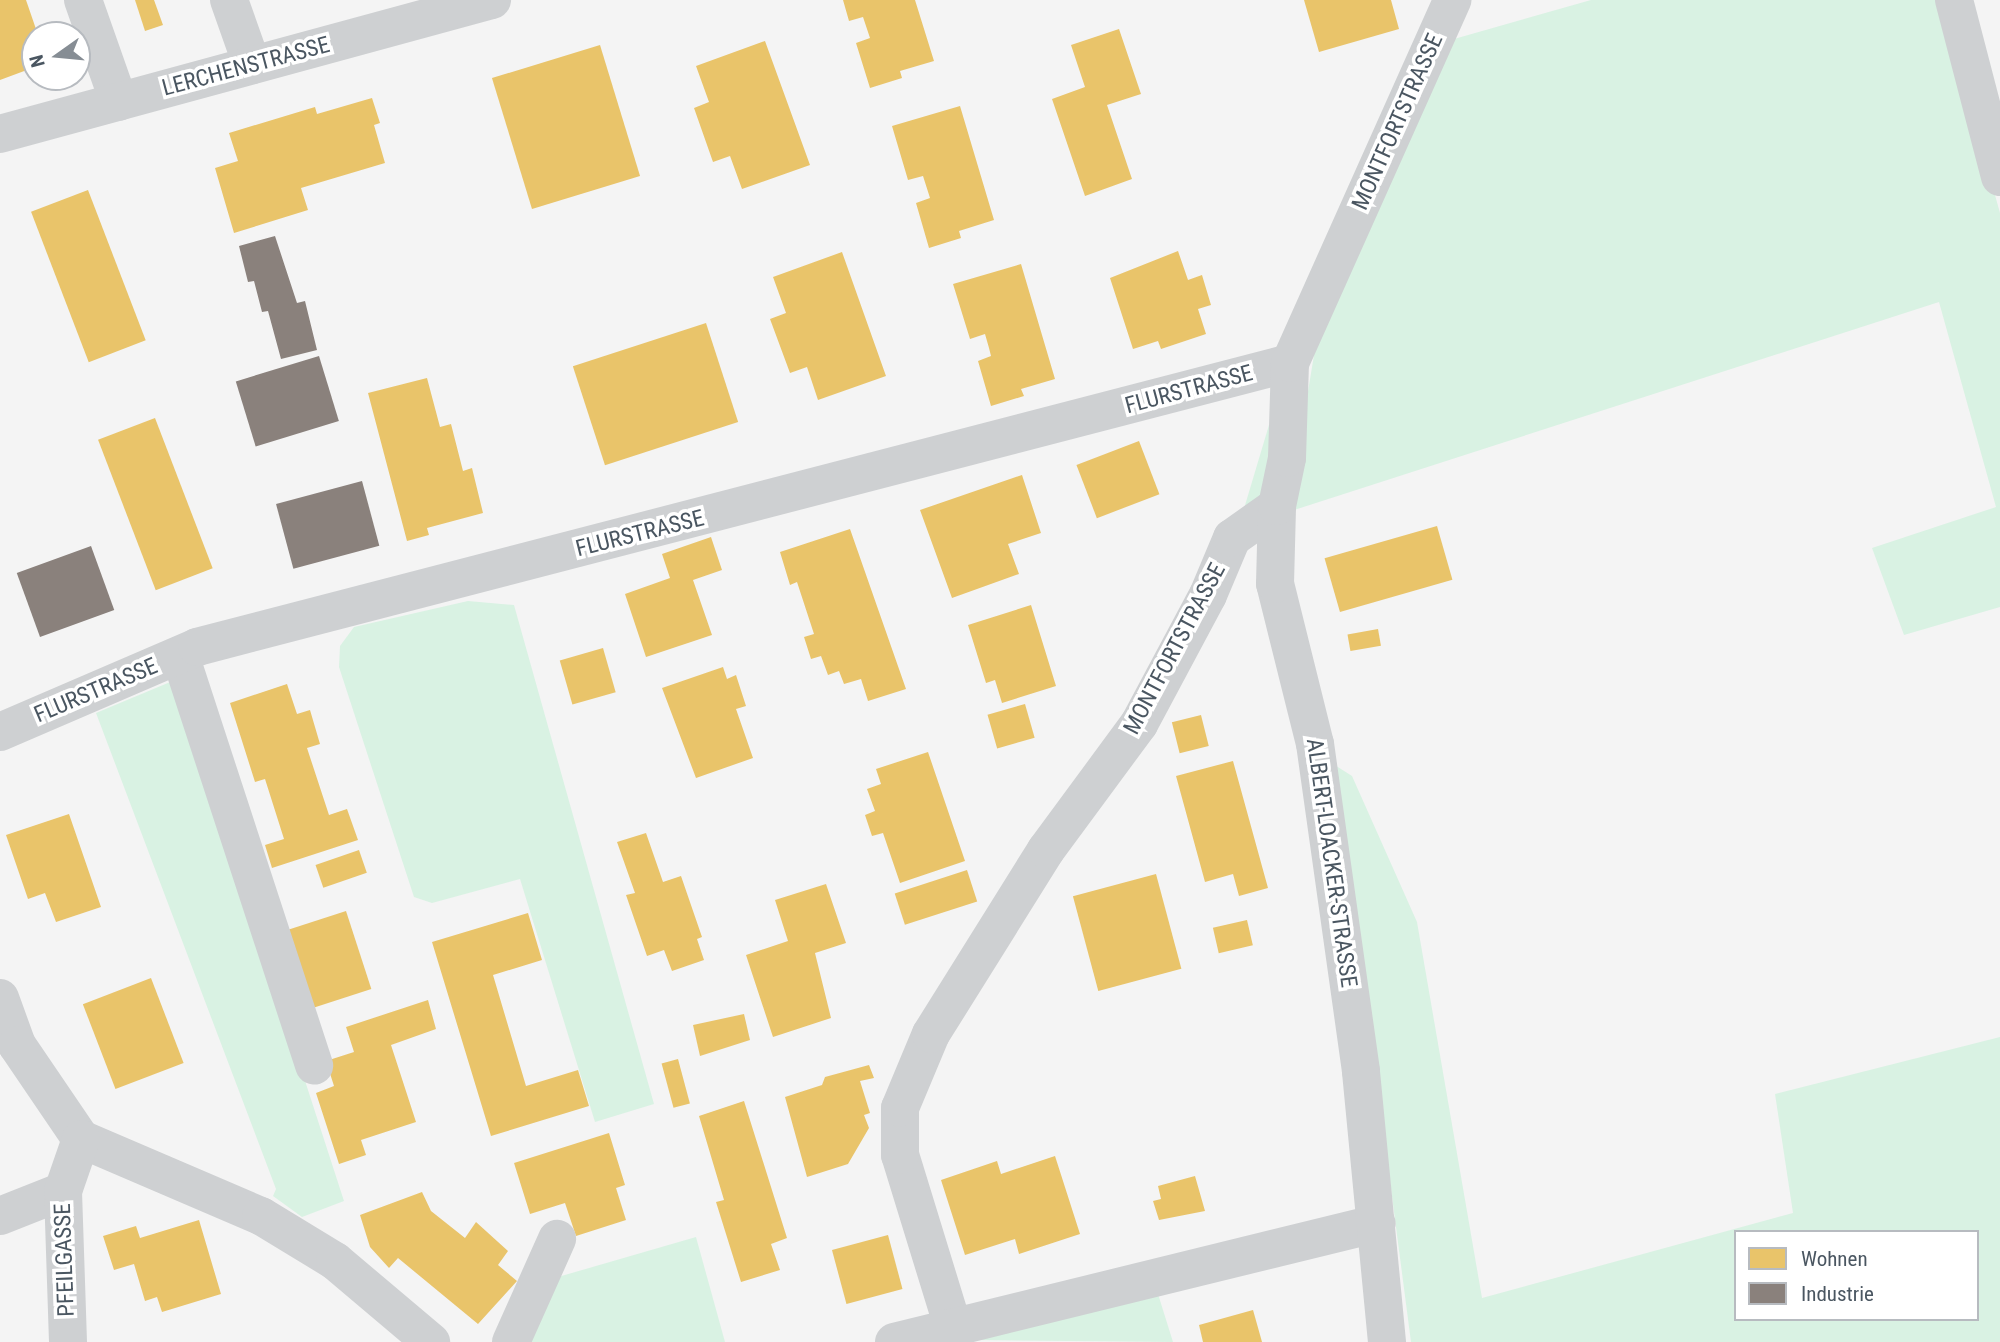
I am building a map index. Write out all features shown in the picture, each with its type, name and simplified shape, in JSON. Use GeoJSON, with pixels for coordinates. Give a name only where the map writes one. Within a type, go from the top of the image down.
{"type":"FeatureCollection","features":[{"type":"Feature","properties":{"kind":"street"},"geometry":{"type":"LineString","coordinates":[[83,0],[119,102]]}},
{"type":"Feature","properties":{"kind":"street"},"geometry":{"type":"LineString","coordinates":[[229,0],[252,65]]}},
{"type":"Feature","properties":{"kind":"street","name":"LERCHENSTRASSE"},"geometry":{"type":"LineString","coordinates":[[0,134],[492,0]]}},
{"type":"Feature","properties":{"kind":"street","name":"MONTFORTSTRASSE"},"geometry":{"type":"LineString","coordinates":[[953,1327],[900,1155],[900,1108],[931,1034],[1046,850],[1139,724],[1233,538],[1278,506],[1287,458],[1290,363],[1452,0]]}},
{"type":"Feature","properties":{"kind":"street"},"geometry":{"type":"LineString","coordinates":[[1954,0],[2000,177]]}},
{"type":"Feature","properties":{"kind":"street","name":"FLURSTRASSE"},"geometry":{"type":"LineString","coordinates":[[0,732],[180,655],[1290,363]]}},
{"type":"Feature","properties":{"kind":"street","name":"ALBERT-LOACKER-STRASSE"},"geometry":{"type":"LineString","coordinates":[[1278,506],[1275,584],[1315,744],[1377,1223],[1387,1342]]}},
{"type":"Feature","properties":{"kind":"street"},"geometry":{"type":"LineString","coordinates":[[180,655],[314,1066]]}},
{"type":"Feature","properties":{"kind":"street"},"geometry":{"type":"LineString","coordinates":[[0,998],[17,1045],[81,1139],[261,1216],[335,1261],[431,1342]]}},
{"type":"Feature","properties":{"kind":"street","name":"PFEILGASSE"},"geometry":{"type":"LineString","coordinates":[[68,1342],[63,1191],[81,1139]]}},
{"type":"Feature","properties":{"kind":"street"},"geometry":{"type":"LineString","coordinates":[[0,1216],[63,1191]]}},
{"type":"Feature","properties":{"kind":"street"},"geometry":{"type":"LineString","coordinates":[[894,1342],[1377,1223]]}},
{"type":"Feature","properties":{"kind":"street"},"geometry":{"type":"LineString","coordinates":[[511,1342],[557,1239]]}},
{"type":"Feature","properties":{"kind":"green space"},"geometry":{"type":"Polygon","coordinates":[[[1591,0],[1941,0],[2000,213],[2000,607],[1904,635],[1872,548],[1996,507],[1939,302],[1288,512],[1317,337],[1447,41],[1591,0]]]}},
{"type":"Feature","properties":{"kind":"green space"},"geometry":{"type":"Polygon","coordinates":[[[1269,425],[1276,436],[1262,496],[1243,512],[1269,425]]]}},
{"type":"Feature","properties":{"kind":"green space"},"geometry":{"type":"Polygon","coordinates":[[[468,601],[514,605],[654,1104],[595,1122],[520,879],[432,903],[414,897],[339,667],[340,646],[354,627],[468,601]]]}},
{"type":"Feature","properties":{"kind":"green space"},"geometry":{"type":"Polygon","coordinates":[[[175,680],[344,1201],[302,1217],[273,1196],[276,1189],[96,713],[175,680]]]}},
{"type":"Feature","properties":{"kind":"green space"},"geometry":{"type":"Polygon","coordinates":[[[1330,762],[1352,776],[1417,922],[1482,1298],[1793,1213],[1775,1094],[2000,1037],[2000,1342],[1411,1342],[1340,798],[1330,762]]]}},
{"type":"Feature","properties":{"kind":"green space"},"geometry":{"type":"Polygon","coordinates":[[[696,1237],[725,1342],[529,1342],[558,1277],[696,1237]]]}},
{"type":"Feature","properties":{"kind":"green space"},"geometry":{"type":"Polygon","coordinates":[[[1158,1294],[1173,1342],[977,1340],[1158,1294]]]}},
{"type":"Feature","properties":{"kind":"building: Wohnen"},"geometry":{"type":"Polygon","coordinates":[[[0,0],[26,0],[33,21],[21,21],[21,72],[0,80],[0,0]]]}},
{"type":"Feature","properties":{"kind":"building: Wohnen"},"geometry":{"type":"Polygon","coordinates":[[[135,0],[154,0],[163,25],[145,31],[135,0]]]}},
{"type":"Feature","properties":{"kind":"building: Wohnen"},"geometry":{"type":"Polygon","coordinates":[[[843,0],[915,0],[934,61],[900,71],[902,78],[870,88],[856,43],[870,38],[863,17],[849,21],[843,0]]]}},
{"type":"Feature","properties":{"kind":"building: Wohnen"},"geometry":{"type":"Polygon","coordinates":[[[1304,0],[1391,0],[1399,29],[1319,52],[1304,0]]]}},
{"type":"Feature","properties":{"kind":"building: Wohnen"},"geometry":{"type":"Polygon","coordinates":[[[1119,29],[1141,94],[1107,105],[1132,179],[1085,196],[1052,99],[1085,87],[1071,45],[1119,29]]]}},
{"type":"Feature","properties":{"kind":"building: Wohnen"},"geometry":{"type":"Polygon","coordinates":[[[765,41],[810,165],[742,189],[730,156],[713,162],[694,108],[709,102],[696,66],[765,41]]]}},
{"type":"Feature","properties":{"kind":"building: Wohnen"},"geometry":{"type":"Polygon","coordinates":[[[600,45],[640,176],[532,209],[492,78],[600,45]]]}},
{"type":"Feature","properties":{"kind":"building: Wohnen"},"geometry":{"type":"Polygon","coordinates":[[[372,98],[380,123],[374,125],[385,163],[301,188],[308,210],[234,233],[215,168],[238,161],[229,133],[315,107],[317,114],[372,98]]]}},
{"type":"Feature","properties":{"kind":"building: Wohnen"},"geometry":{"type":"Polygon","coordinates":[[[960,106],[994,220],[959,231],[961,238],[929,248],[916,203],[930,198],[923,176],[908,180],[892,126],[960,106]]]}},
{"type":"Feature","properties":{"kind":"building: Wohnen"},"geometry":{"type":"Polygon","coordinates":[[[88,190],[146,340],[89,362],[31,212],[88,190]]]}},
{"type":"Feature","properties":{"kind":"building: Wohnen"},"geometry":{"type":"Polygon","coordinates":[[[1178,251],[1188,280],[1202,275],[1211,305],[1198,309],[1206,334],[1161,349],[1158,341],[1133,349],[1110,278],[1178,251]]]}},
{"type":"Feature","properties":{"kind":"building: Wohnen"},"geometry":{"type":"Polygon","coordinates":[[[842,252],[886,376],[818,400],[807,367],[790,373],[770,319],[786,313],[773,277],[842,252]]]}},
{"type":"Feature","properties":{"kind":"building: Wohnen"},"geometry":{"type":"Polygon","coordinates":[[[1021,264],[1055,379],[1021,389],[1024,396],[991,406],[978,361],[991,356],[985,334],[970,339],[953,284],[1021,264]]]}},
{"type":"Feature","properties":{"kind":"building: Wohnen"},"geometry":{"type":"Polygon","coordinates":[[[706,323],[738,422],[605,465],[573,366],[706,323]]]}},
{"type":"Feature","properties":{"kind":"building: Wohnen"},"geometry":{"type":"Polygon","coordinates":[[[427,378],[440,427],[451,424],[463,471],[472,468],[483,513],[427,528],[429,535],[407,541],[368,393],[427,378]]]}},
{"type":"Feature","properties":{"kind":"building: Wohnen"},"geometry":{"type":"Polygon","coordinates":[[[155,418],[213,568],[156,590],[98,440],[155,418]]]}},
{"type":"Feature","properties":{"kind":"building: Wohnen"},"geometry":{"type":"Polygon","coordinates":[[[1139,441],[1159,494],[1097,518],[1076,465],[1139,441]]]}},
{"type":"Feature","properties":{"kind":"building: Wohnen"},"geometry":{"type":"Polygon","coordinates":[[[1022,475],[1041,533],[1008,544],[1019,574],[952,598],[920,510],[1022,475]]]}},
{"type":"Feature","properties":{"kind":"building: Wohnen"},"geometry":{"type":"Polygon","coordinates":[[[1437,526],[1452,580],[1340,612],[1325,558],[1437,526]]]}},
{"type":"Feature","properties":{"kind":"building: Wohnen"},"geometry":{"type":"Polygon","coordinates":[[[850,529],[906,689],[868,701],[861,679],[844,684],[839,671],[828,675],[821,656],[811,659],[804,637],[814,634],[797,582],[790,585],[780,552],[850,529]]]}},
{"type":"Feature","properties":{"kind":"building: Wohnen"},"geometry":{"type":"Polygon","coordinates":[[[711,537],[722,570],[693,580],[712,635],[646,657],[625,594],[670,578],[662,554],[711,537]]]}},
{"type":"Feature","properties":{"kind":"building: Wohnen"},"geometry":{"type":"Polygon","coordinates":[[[1031,605],[1056,686],[1002,703],[995,680],[986,683],[968,625],[1031,605]]]}},
{"type":"Feature","properties":{"kind":"building: Wohnen"},"geometry":{"type":"Polygon","coordinates":[[[1378,629],[1381,646],[1350,651],[1347,634],[1378,629]]]}},
{"type":"Feature","properties":{"kind":"building: Wohnen"},"geometry":{"type":"Polygon","coordinates":[[[603,648],[616,692],[572,705],[560,660],[603,648]]]}},
{"type":"Feature","properties":{"kind":"building: Wohnen"},"geometry":{"type":"Polygon","coordinates":[[[723,667],[727,679],[736,675],[746,706],[736,709],[753,758],[696,778],[662,688],[723,667]]]}},
{"type":"Feature","properties":{"kind":"building: Wohnen"},"geometry":{"type":"Polygon","coordinates":[[[287,684],[297,714],[310,710],[320,744],[307,748],[329,815],[347,809],[358,840],[272,868],[265,845],[284,839],[265,779],[255,782],[230,703],[287,684]]]}},
{"type":"Feature","properties":{"kind":"building: Wohnen"},"geometry":{"type":"Polygon","coordinates":[[[1025,704],[1035,738],[997,748],[988,715],[1025,704]]]}},
{"type":"Feature","properties":{"kind":"building: Wohnen"},"geometry":{"type":"Polygon","coordinates":[[[1201,715],[1209,746],[1180,753],[1172,722],[1201,715]]]}},
{"type":"Feature","properties":{"kind":"building: Wohnen"},"geometry":{"type":"Polygon","coordinates":[[[928,752],[965,861],[900,883],[883,833],[872,836],[865,815],[875,811],[867,789],[881,784],[876,769],[928,752]]]}},
{"type":"Feature","properties":{"kind":"building: Wohnen"},"geometry":{"type":"Polygon","coordinates":[[[1233,761],[1268,888],[1239,896],[1233,874],[1205,882],[1176,776],[1233,761]]]}},
{"type":"Feature","properties":{"kind":"building: Wohnen"},"geometry":{"type":"Polygon","coordinates":[[[69,814],[101,907],[56,922],[45,893],[28,899],[6,835],[69,814]]]}},
{"type":"Feature","properties":{"kind":"building: Wohnen"},"geometry":{"type":"Polygon","coordinates":[[[646,833],[663,882],[681,876],[702,937],[697,939],[704,960],[672,971],[664,950],[647,956],[626,895],[635,893],[617,842],[646,833]]]}},
{"type":"Feature","properties":{"kind":"building: Wohnen"},"geometry":{"type":"Polygon","coordinates":[[[359,850],[367,873],[323,888],[316,865],[359,850]]]}},
{"type":"Feature","properties":{"kind":"building: Wohnen"},"geometry":{"type":"Polygon","coordinates":[[[967,870],[977,901],[905,925],[895,893],[967,870]]]}},
{"type":"Feature","properties":{"kind":"building: Wohnen"},"geometry":{"type":"Polygon","coordinates":[[[1156,874],[1181,969],[1098,991],[1073,896],[1156,874]]]}},
{"type":"Feature","properties":{"kind":"building: Wohnen"},"geometry":{"type":"Polygon","coordinates":[[[826,884],[846,943],[815,953],[831,1018],[773,1037],[746,955],[788,941],[775,900],[826,884]]]}},
{"type":"Feature","properties":{"kind":"building: Wohnen"},"geometry":{"type":"Polygon","coordinates":[[[346,911],[371,989],[314,1008],[289,930],[346,911]]]}},
{"type":"Feature","properties":{"kind":"building: Wohnen"},"geometry":{"type":"Polygon","coordinates":[[[528,913],[542,960],[493,975],[526,1086],[578,1070],[589,1106],[491,1136],[432,942],[528,913]]]}},
{"type":"Feature","properties":{"kind":"building: Wohnen"},"geometry":{"type":"Polygon","coordinates":[[[1247,920],[1253,945],[1219,953],[1213,928],[1247,920]]]}},
{"type":"Feature","properties":{"kind":"building: Wohnen"},"geometry":{"type":"Polygon","coordinates":[[[151,978],[184,1063],[115,1089],[83,1004],[151,978]]]}},
{"type":"Feature","properties":{"kind":"building: Wohnen"},"geometry":{"type":"Polygon","coordinates":[[[428,1000],[436,1029],[391,1045],[416,1122],[361,1140],[366,1155],[339,1164],[316,1093],[334,1086],[326,1061],[354,1052],[346,1027],[428,1000]]]}},
{"type":"Feature","properties":{"kind":"building: Wohnen"},"geometry":{"type":"Polygon","coordinates":[[[744,1014],[750,1040],[700,1056],[693,1025],[744,1014]]]}},
{"type":"Feature","properties":{"kind":"building: Wohnen"},"geometry":{"type":"Polygon","coordinates":[[[678,1059],[690,1103],[673,1108],[662,1063],[678,1059]]]}},
{"type":"Feature","properties":{"kind":"building: Wohnen"},"geometry":{"type":"Polygon","coordinates":[[[869,1065],[874,1078],[860,1081],[870,1113],[864,1115],[869,1128],[848,1164],[807,1177],[785,1097],[822,1085],[825,1077],[869,1065]]]}},
{"type":"Feature","properties":{"kind":"building: Wohnen"},"geometry":{"type":"Polygon","coordinates":[[[744,1101],[787,1238],[771,1244],[780,1270],[741,1282],[716,1202],[724,1200],[699,1116],[744,1101]]]}},
{"type":"Feature","properties":{"kind":"building: Wohnen"},"geometry":{"type":"Polygon","coordinates":[[[609,1133],[625,1185],[616,1188],[626,1220],[576,1236],[565,1203],[530,1214],[514,1163],[609,1133]]]}},
{"type":"Feature","properties":{"kind":"building: Wohnen"},"geometry":{"type":"Polygon","coordinates":[[[1055,1156],[1080,1234],[1019,1254],[1015,1239],[965,1255],[941,1180],[997,1161],[1001,1174],[1055,1156]]]}},
{"type":"Feature","properties":{"kind":"building: Wohnen"},"geometry":{"type":"Polygon","coordinates":[[[1195,1176],[1205,1211],[1159,1220],[1153,1201],[1161,1199],[1158,1186],[1195,1176]]]}},
{"type":"Feature","properties":{"kind":"building: Wohnen"},"geometry":{"type":"Polygon","coordinates":[[[422,1192],[431,1211],[465,1238],[476,1222],[508,1251],[498,1265],[517,1281],[478,1324],[398,1258],[389,1268],[370,1247],[360,1215],[422,1192]]]}},
{"type":"Feature","properties":{"kind":"building: Wohnen"},"geometry":{"type":"Polygon","coordinates":[[[199,1220],[221,1294],[162,1312],[157,1297],[145,1301],[134,1264],[114,1270],[103,1236],[136,1226],[140,1238],[199,1220]]]}},
{"type":"Feature","properties":{"kind":"building: Wohnen"},"geometry":{"type":"Polygon","coordinates":[[[888,1235],[902,1289],[846,1304],[832,1250],[888,1235]]]}},
{"type":"Feature","properties":{"kind":"building: Wohnen"},"geometry":{"type":"Polygon","coordinates":[[[1253,1310],[1262,1342],[1203,1342],[1199,1325],[1253,1310]]]}},
{"type":"Feature","properties":{"kind":"building: Industrie"},"geometry":{"type":"Polygon","coordinates":[[[275,236],[297,303],[305,301],[317,350],[281,359],[268,311],[262,312],[254,281],[248,282],[239,246],[275,236]]]}},
{"type":"Feature","properties":{"kind":"building: Industrie"},"geometry":{"type":"Polygon","coordinates":[[[319,356],[339,421],[256,446],[236,381],[319,356]]]}},
{"type":"Feature","properties":{"kind":"building: Industrie"},"geometry":{"type":"Polygon","coordinates":[[[362,481],[379,546],[293,569],[276,504],[362,481]]]}},
{"type":"Feature","properties":{"kind":"building: Industrie"},"geometry":{"type":"Polygon","coordinates":[[[91,546],[114,610],[40,637],[17,573],[91,546]]]}}]}
